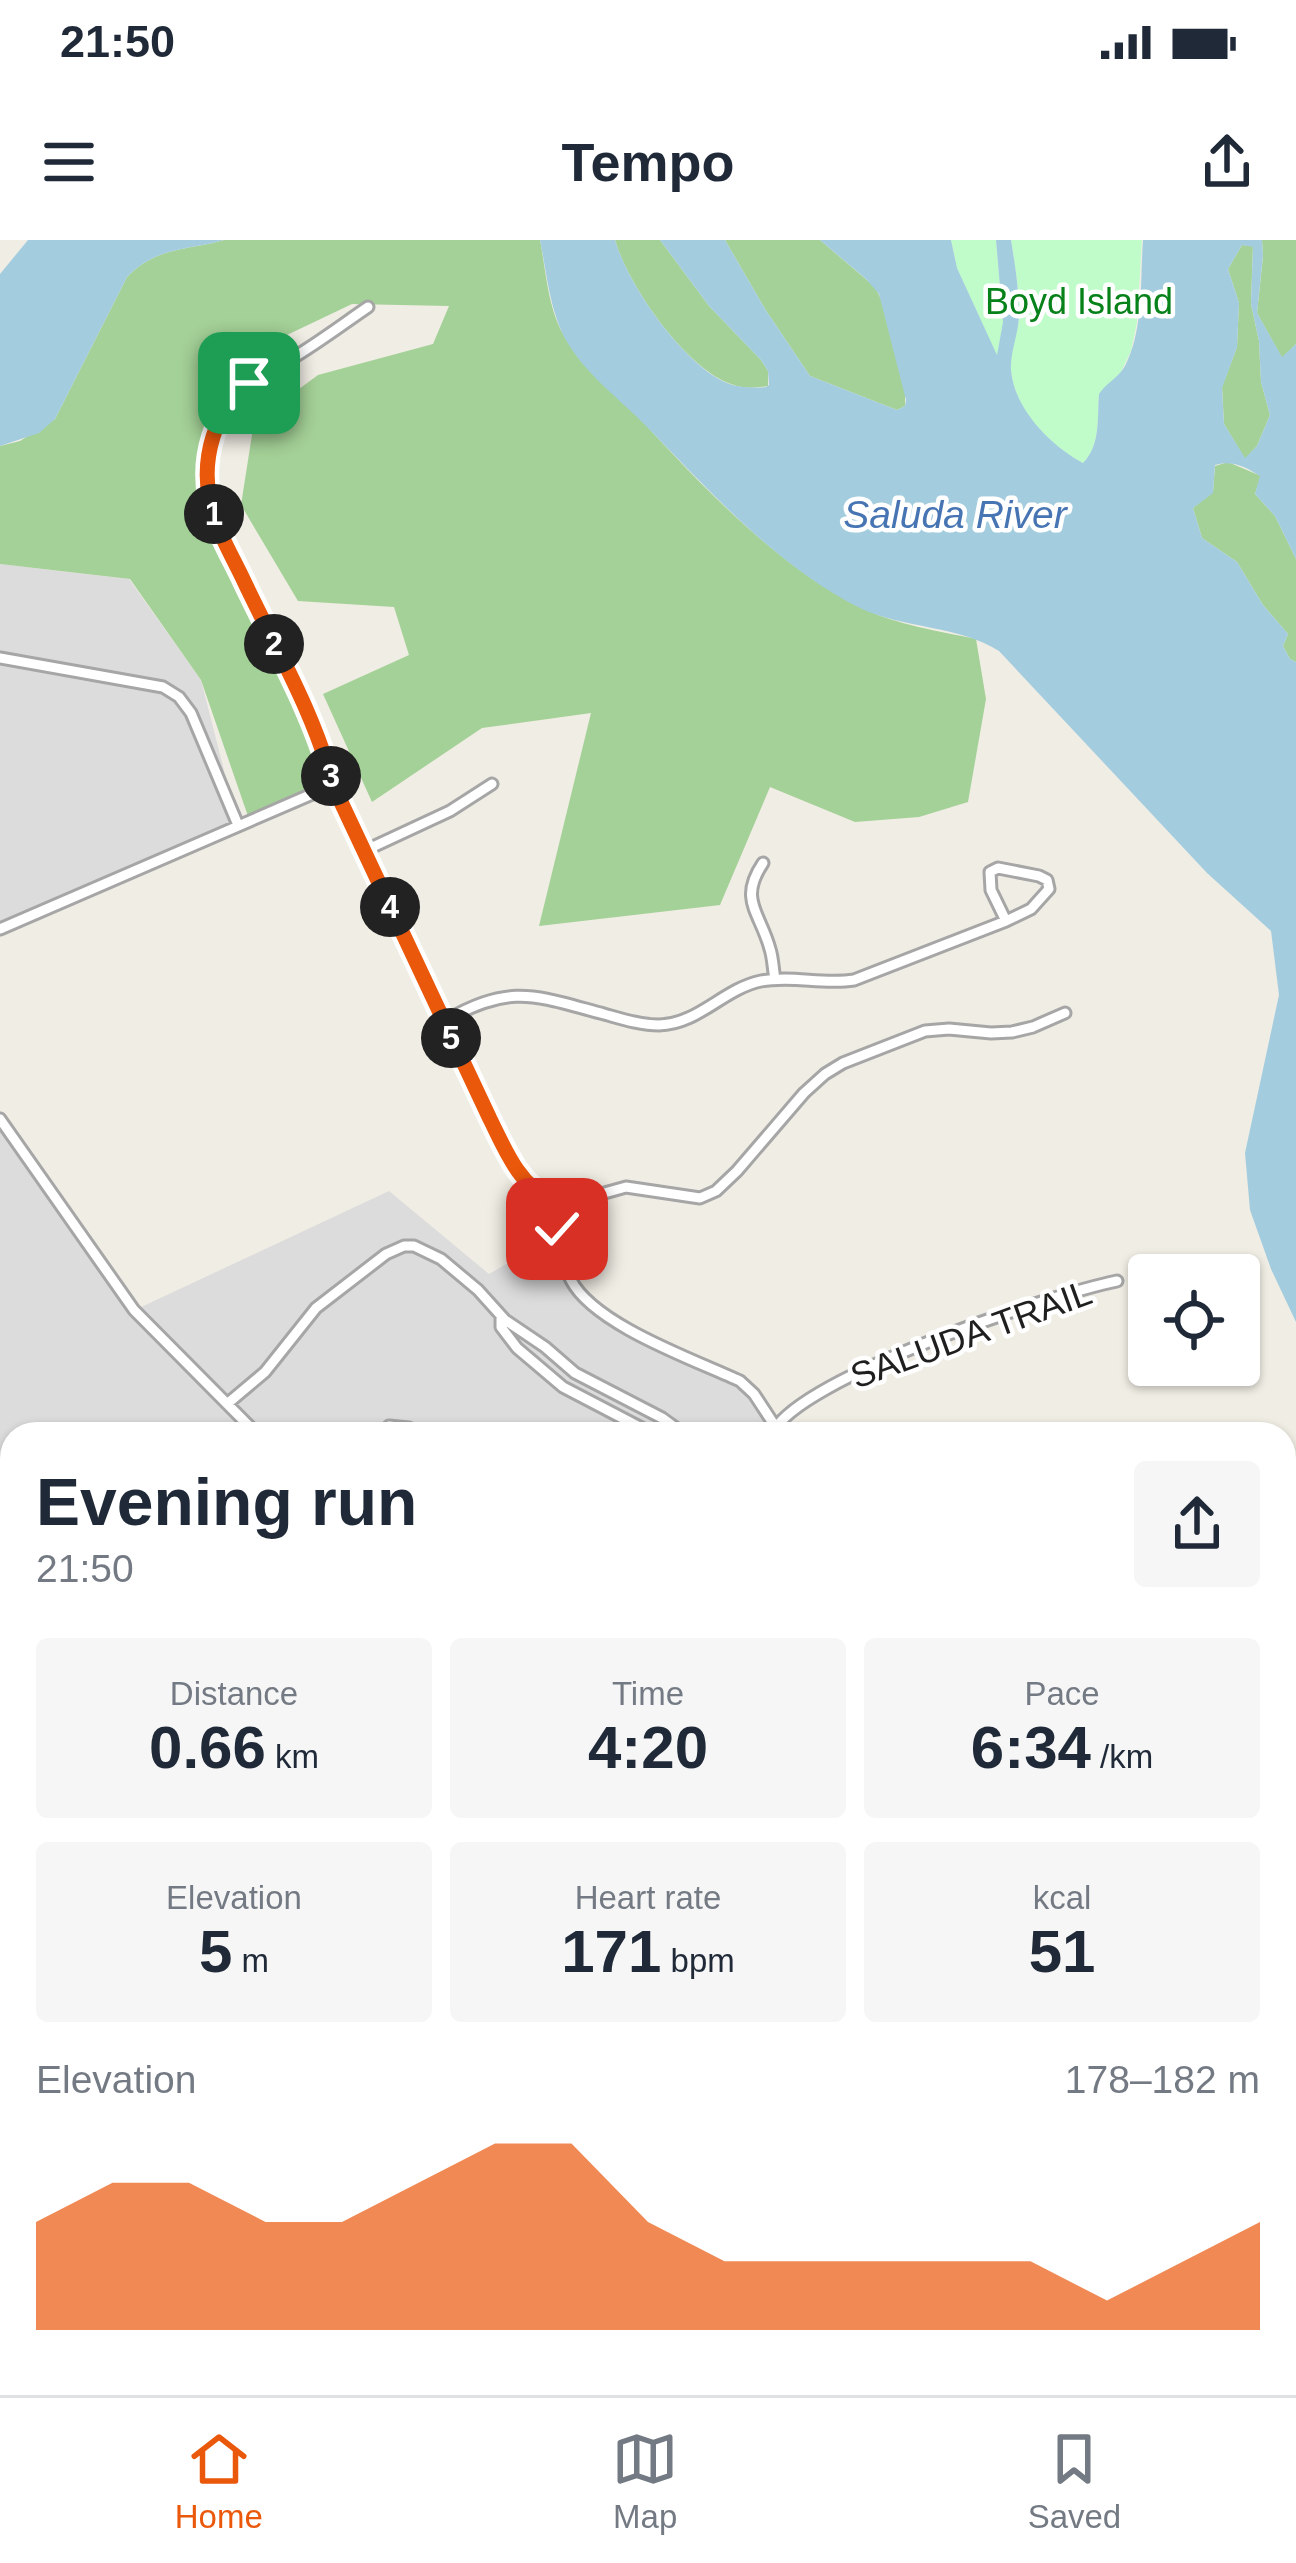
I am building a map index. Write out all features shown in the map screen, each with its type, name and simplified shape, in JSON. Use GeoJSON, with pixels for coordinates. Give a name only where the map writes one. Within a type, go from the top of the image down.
{"type":"FeatureCollection","features":[{"type":"Feature","properties":{"kind":"street"},"geometry":{"type":"LineString","coordinates":[[368,307],[242,389],[219,420],[208,458],[208,487],[217,524],[303,701],[333,785],[512,1162],[532,1187],[550,1198],[583,1199],[626,1187],[700,1198],[716,1191],[804,1093],[843,1064],[925,1031],[1012,1032],[1065,1013]]}},
{"type":"Feature","properties":{"kind":"street"},"geometry":{"type":"LineString","coordinates":[[0,658],[172,691],[191,713],[238,825]]}},
{"type":"Feature","properties":{"kind":"street"},"geometry":{"type":"LineString","coordinates":[[364,850],[450,812],[492,784]]}},
{"type":"Feature","properties":{"kind":"street"},"geometry":{"type":"LineString","coordinates":[[0,928],[333,785]]}},
{"type":"Feature","properties":{"kind":"street"},"geometry":{"type":"LineString","coordinates":[[764,863],[754,876],[750,894],[775,980]]}},
{"type":"Feature","properties":{"kind":"street"},"geometry":{"type":"LineString","coordinates":[[443,1022],[482,1001],[518,995],[633,1022],[669,1024],[695,1016],[742,987],[775,980],[863,978],[1006,921],[1038,903],[1049,889],[1047,880],[998,868],[990,872],[992,890],[1006,921]]}},
{"type":"Feature","properties":{"kind":"street"},"geometry":{"type":"LineString","coordinates":[[0,1120],[134,1310],[244,1422]]}},
{"type":"Feature","properties":{"kind":"street"},"geometry":{"type":"LineString","coordinates":[[550,1198],[560,1250],[580,1293],[621,1326],[740,1381],[754,1394],[769,1422]]}},
{"type":"Feature","properties":{"kind":"street"},"geometry":{"type":"LineString","coordinates":[[227,1404],[265,1372],[316,1308],[395,1249],[414,1246],[440,1259],[501,1316],[575,1373],[668,1422]]}},
{"type":"Feature","properties":{"kind":"street","name":"SALUDA TRAIL"},"geometry":{"type":"LineString","coordinates":[[783,1422],[820,1392],[896,1356],[1053,1298],[1117,1281]]}},
{"type":"Feature","properties":{"kind":"street"},"geometry":{"type":"LineString","coordinates":[[501,1316],[501,1327],[517,1348],[563,1388],[630,1422]]}},
{"type":"Feature","properties":{"kind":"shaded area"},"geometry":{"type":"Polygon","coordinates":[[[0,564],[129,579],[201,680],[238,825],[0,930],[0,564]]]}},
{"type":"Feature","properties":{"kind":"shaded area"},"geometry":{"type":"Polygon","coordinates":[[[0,1120],[137,1309],[389,1191],[489,1274],[525,1253],[597,1309],[740,1381],[772,1422],[0,1422],[0,1120]]]}},
{"type":"Feature","properties":{"kind":"green space"},"geometry":{"type":"Polygon","coordinates":[[[224,240],[540,240],[551,303],[570,345],[733,514],[796,567],[862,608],[976,639],[986,699],[968,802],[919,817],[855,822],[770,787],[720,905],[539,926],[591,713],[482,728],[372,802],[323,694],[409,655],[394,607],[298,601],[241,505],[254,422],[318,375],[433,344],[449,306],[352,304],[287,335],[222,405],[208,489],[248,603],[336,787],[249,819],[201,680],[130,579],[0,564],[0,446],[20,441],[55,419],[127,277],[161,255],[224,240]]]}},
{"type":"Feature","properties":{"kind":"green space"},"geometry":{"type":"Polygon","coordinates":[[[615,240],[660,240],[709,306],[761,360],[768,371],[768,386],[736,386],[695,361],[645,301],[615,240]]]}},
{"type":"Feature","properties":{"kind":"green space"},"geometry":{"type":"Polygon","coordinates":[[[725,240],[820,240],[875,287],[905,389],[905,406],[897,410],[810,376],[725,240]]]}},
{"type":"Feature","properties":{"kind":"green space","name":"Boyd Island"},"geometry":{"type":"Polygon","coordinates":[[[951,240],[996,240],[1003,322],[997,356],[957,268],[951,240]]]}},
{"type":"Feature","properties":{"kind":"green space","name":"Boyd Island"},"geometry":{"type":"Polygon","coordinates":[[[1011,240],[1142,240],[1131,351],[1121,372],[1099,394],[1095,440],[1083,463],[1036,425],[1014,384],[1011,363],[1019,314],[1011,240]]]}},
{"type":"Feature","properties":{"kind":"green space"},"geometry":{"type":"Polygon","coordinates":[[[1262,240],[1296,240],[1296,344],[1282,358],[1257,313],[1262,240]]]}},
{"type":"Feature","properties":{"kind":"green space"},"geometry":{"type":"Polygon","coordinates":[[[1242,245],[1253,246],[1251,304],[1270,415],[1257,446],[1245,459],[1224,424],[1222,387],[1237,347],[1239,303],[1228,269],[1242,245]]]}},
{"type":"Feature","properties":{"kind":"green space"},"geometry":{"type":"Polygon","coordinates":[[[1228,462],[1261,476],[1255,494],[1275,516],[1296,559],[1296,662],[1283,646],[1288,634],[1263,605],[1237,562],[1202,538],[1193,508],[1213,492],[1215,466],[1228,462]]]}},
{"type":"Feature","properties":{"kind":"water"},"geometry":{"type":"Polygon","coordinates":[[[28,240],[224,240],[161,255],[127,277],[55,419],[39,433],[0,446],[0,274],[28,240]]]}},
{"type":"Feature","properties":{"kind":"water","name":"Saluda River"},"geometry":{"type":"Polygon","coordinates":[[[540,240],[615,240],[645,300],[693,359],[727,383],[766,387],[768,371],[761,360],[709,306],[660,240],[725,240],[810,376],[897,410],[906,400],[879,294],[820,240],[951,240],[957,268],[997,355],[1003,322],[996,240],[1011,240],[1019,314],[1011,363],[1014,384],[1036,425],[1083,463],[1095,440],[1099,394],[1119,374],[1131,352],[1140,304],[1143,240],[1262,240],[1257,313],[1282,357],[1296,344],[1296,559],[1275,516],[1255,494],[1260,476],[1249,470],[1233,464],[1215,465],[1213,493],[1193,508],[1202,538],[1237,562],[1263,605],[1288,634],[1283,646],[1296,662],[1296,1322],[1250,1210],[1245,1153],[1279,995],[1271,931],[1207,873],[999,651],[966,636],[860,608],[802,572],[749,528],[577,357],[557,321],[540,240]],[[1242,245],[1228,269],[1239,303],[1237,347],[1222,388],[1224,424],[1245,458],[1257,446],[1270,415],[1251,304],[1253,247],[1242,245]]]}},
{"type":"Feature","properties":{"kind":"route"},"geometry":{"type":"LineString","coordinates":[[249,383],[224,411],[212,439],[208,487],[217,524],[303,701],[333,785],[490,1119],[512,1162],[532,1187],[550,1198],[557,1229]]}}]}
